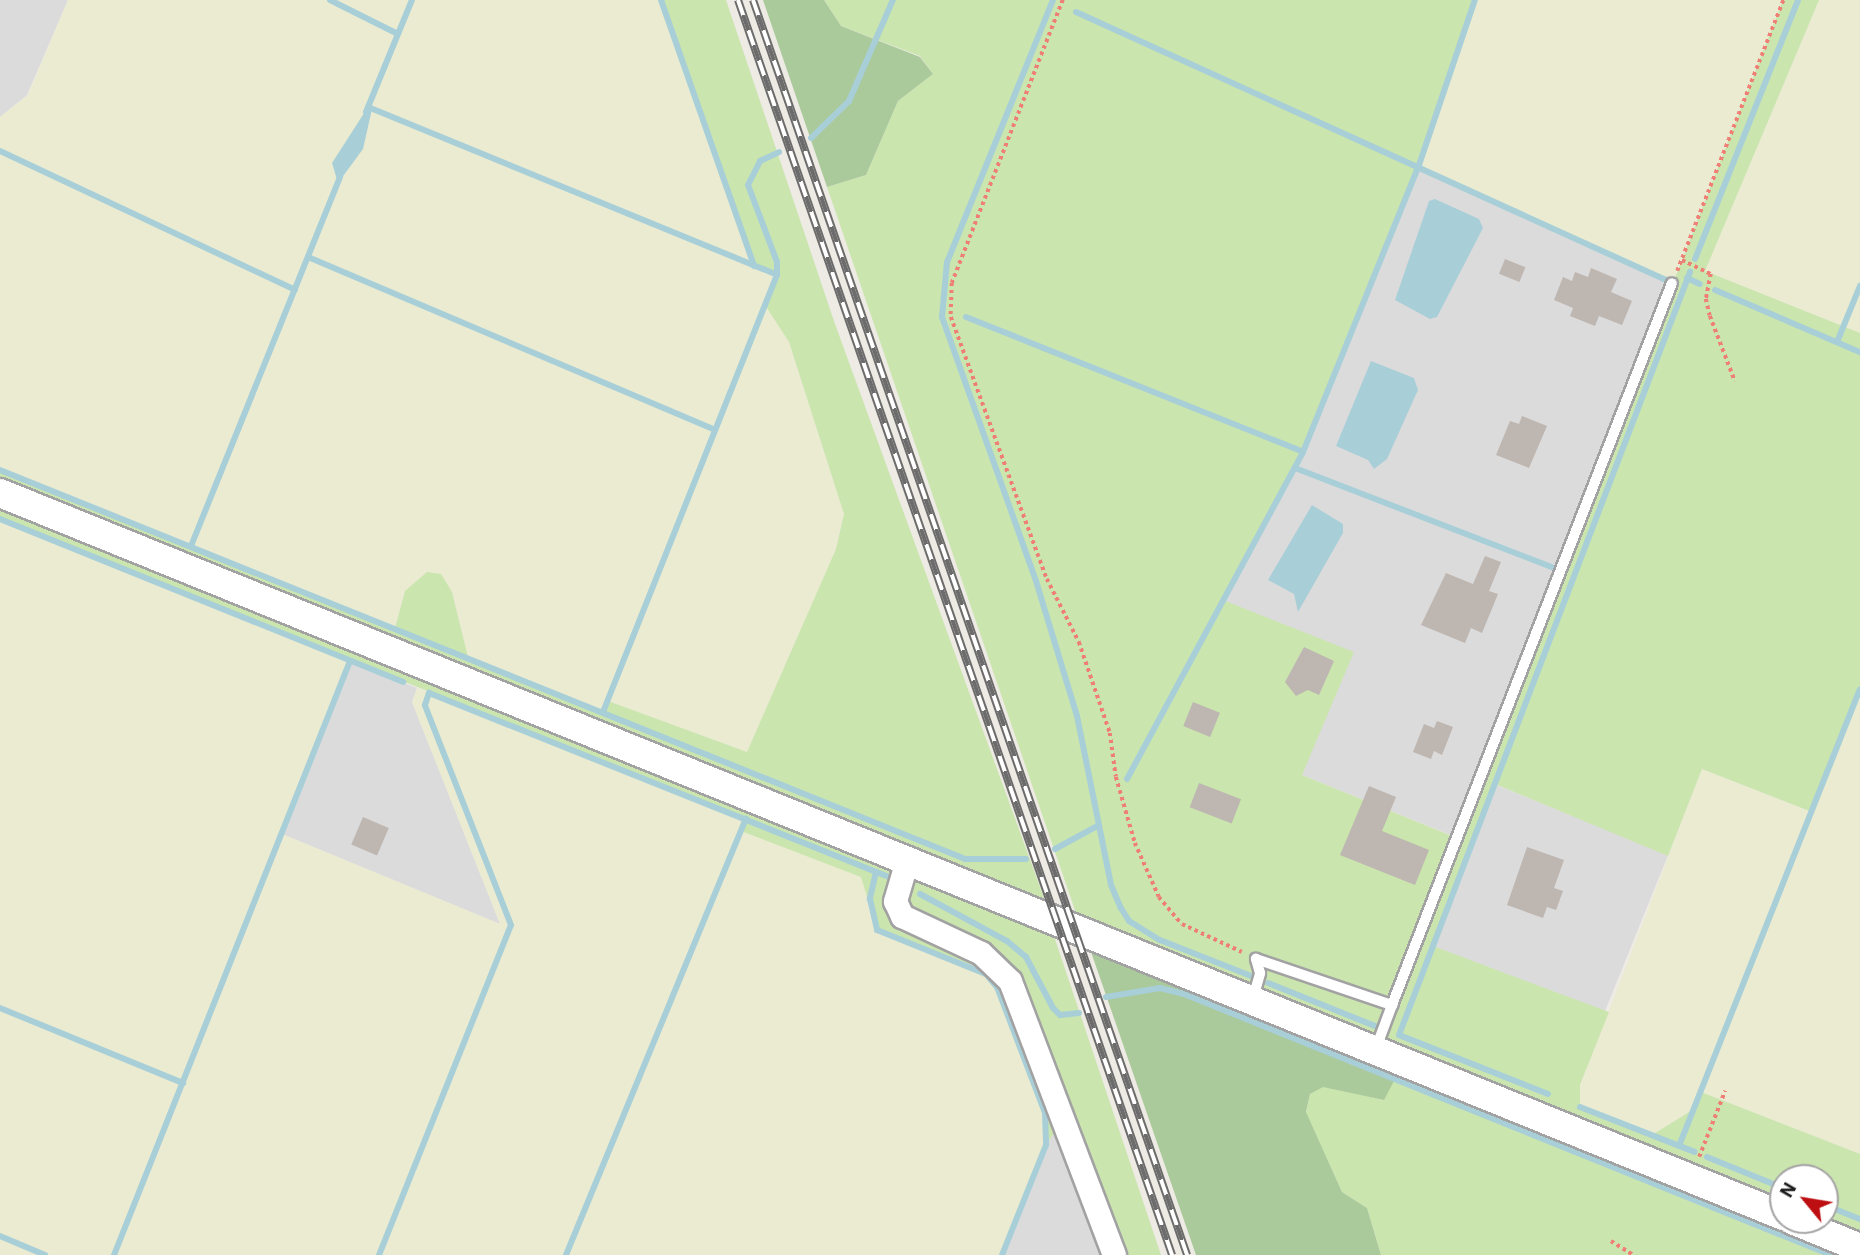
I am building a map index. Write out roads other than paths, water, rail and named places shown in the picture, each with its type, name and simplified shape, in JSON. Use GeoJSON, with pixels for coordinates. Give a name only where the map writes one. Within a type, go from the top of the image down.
{"type":"FeatureCollection","features":[{"type":"Feature","properties":{"kind":"street"},"geometry":{"type":"LineString","coordinates":[[0,493],[1769,1210]]}},
{"type":"Feature","properties":{"kind":"street"},"geometry":{"type":"LineString","coordinates":[[907,860],[895,901],[902,916],[982,953],[1010,981],[1114,1255]]}},
{"type":"Feature","properties":{"kind":"street"},"geometry":{"type":"LineString","coordinates":[[1826,1234],[1860,1248]]}},
{"type":"Feature","properties":{"kind":"lane"},"geometry":{"type":"LineString","coordinates":[[1375,1051],[1672,283]]}},
{"type":"Feature","properties":{"kind":"lane"},"geometry":{"type":"LineString","coordinates":[[1252,1001],[1260,973],[1256,959],[1392,1005]]}},
{"type":"Feature","properties":{"kind":"water"},"geometry":{"type":"Polygon","coordinates":[[[368,107],[372,109],[363,149],[338,183],[332,163],[368,107]]]}},
{"type":"Feature","properties":{"kind":"water"},"geometry":{"type":"Polygon","coordinates":[[[1435,199],[1479,219],[1483,228],[1437,317],[1430,319],[1395,300],[1429,201],[1435,199]]]}},
{"type":"Feature","properties":{"kind":"water"},"geometry":{"type":"Polygon","coordinates":[[[1371,361],[1414,378],[1418,390],[1387,459],[1374,469],[1368,460],[1336,446],[1371,361]]]}},
{"type":"Feature","properties":{"kind":"water"},"geometry":{"type":"Polygon","coordinates":[[[1312,505],[1343,524],[1343,533],[1298,612],[1294,594],[1268,580],[1312,505]]]}},
{"type":"Feature","properties":{"kind":"waterway"},"geometry":{"type":"LineString","coordinates":[[330,0],[398,34]]}},
{"type":"Feature","properties":{"kind":"waterway"},"geometry":{"type":"LineString","coordinates":[[366,112],[412,0]]}},
{"type":"Feature","properties":{"kind":"waterway"},"geometry":{"type":"LineString","coordinates":[[661,0],[754,266]]}},
{"type":"Feature","properties":{"kind":"waterway"},"geometry":{"type":"LineString","coordinates":[[811,138],[849,101],[893,0]]}},
{"type":"Feature","properties":{"kind":"waterway"},"geometry":{"type":"LineString","coordinates":[[1053,0],[947,262],[942,317],[1036,581],[1077,716],[1111,885],[1121,908],[1129,921],[1160,940],[1251,976]]}},
{"type":"Feature","properties":{"kind":"waterway"},"geometry":{"type":"LineString","coordinates":[[1127,779],[1303,452],[1418,168],[1475,0]]}},
{"type":"Feature","properties":{"kind":"waterway"},"geometry":{"type":"LineString","coordinates":[[1695,259],[1798,0]]}},
{"type":"Feature","properties":{"kind":"waterway"},"geometry":{"type":"LineString","coordinates":[[1076,12],[1666,280]]}},
{"type":"Feature","properties":{"kind":"waterway"},"geometry":{"type":"LineString","coordinates":[[368,107],[777,275]]}},
{"type":"Feature","properties":{"kind":"waterway"},"geometry":{"type":"LineString","coordinates":[[0,151],[295,290]]}},
{"type":"Feature","properties":{"kind":"waterway"},"geometry":{"type":"LineString","coordinates":[[603,712],[777,275],[777,262],[748,185],[760,161],[779,152]]}},
{"type":"Feature","properties":{"kind":"waterway"},"geometry":{"type":"LineString","coordinates":[[191,546],[340,177]]}},
{"type":"Feature","properties":{"kind":"waterway"},"geometry":{"type":"LineString","coordinates":[[308,257],[715,430]]}},
{"type":"Feature","properties":{"kind":"waterway"},"geometry":{"type":"LineString","coordinates":[[1548,1094],[1399,1035],[1690,272]]}},
{"type":"Feature","properties":{"kind":"waterway"},"geometry":{"type":"LineString","coordinates":[[1687,278],[1700,284]]}},
{"type":"Feature","properties":{"kind":"waterway"},"geometry":{"type":"LineString","coordinates":[[1837,342],[1860,286]]}},
{"type":"Feature","properties":{"kind":"waterway"},"geometry":{"type":"LineString","coordinates":[[1715,290],[1860,352]]}},
{"type":"Feature","properties":{"kind":"waterway"},"geometry":{"type":"LineString","coordinates":[[966,317],[1303,452]]}},
{"type":"Feature","properties":{"kind":"waterway"},"geometry":{"type":"LineString","coordinates":[[1295,468],[1552,567]]}},
{"type":"Feature","properties":{"kind":"waterway"},"geometry":{"type":"LineString","coordinates":[[0,470],[965,859],[1026,859]]}},
{"type":"Feature","properties":{"kind":"waterway"},"geometry":{"type":"LineString","coordinates":[[0,519],[403,682]]}},
{"type":"Feature","properties":{"kind":"waterway"},"geometry":{"type":"LineString","coordinates":[[114,1255],[350,661]]}},
{"type":"Feature","properties":{"kind":"waterway"},"geometry":{"type":"LineString","coordinates":[[1679,1146],[1860,690]]}},
{"type":"Feature","properties":{"kind":"waterway"},"geometry":{"type":"LineString","coordinates":[[379,1255],[511,925],[425,705],[429,693],[890,877]]}},
{"type":"Feature","properties":{"kind":"waterway"},"geometry":{"type":"LineString","coordinates":[[566,1255],[746,819]]}},
{"type":"Feature","properties":{"kind":"waterway"},"geometry":{"type":"LineString","coordinates":[[1055,849],[1099,825]]}},
{"type":"Feature","properties":{"kind":"waterway"},"geometry":{"type":"LineString","coordinates":[[876,872],[870,899],[877,930],[986,974],[997,987],[1045,1113],[1046,1145],[1002,1255]]}},
{"type":"Feature","properties":{"kind":"waterway"},"geometry":{"type":"LineString","coordinates":[[920,894],[1007,941],[1026,957],[1053,1008],[1060,1015],[1079,1013]]}},
{"type":"Feature","properties":{"kind":"waterway"},"geometry":{"type":"LineString","coordinates":[[1268,983],[1375,1026]]}},
{"type":"Feature","properties":{"kind":"waterway"},"geometry":{"type":"LineString","coordinates":[[1106,997],[1160,988],[1184,994],[1831,1255]]}},
{"type":"Feature","properties":{"kind":"waterway"},"geometry":{"type":"LineString","coordinates":[[0,1008],[183,1083]]}},
{"type":"Feature","properties":{"kind":"waterway"},"geometry":{"type":"LineString","coordinates":[[1580,1107],[1695,1152]]}},
{"type":"Feature","properties":{"kind":"waterway"},"geometry":{"type":"LineString","coordinates":[[1707,1157],[1769,1182]]}},
{"type":"Feature","properties":{"kind":"waterway"},"geometry":{"type":"LineString","coordinates":[[1839,1211],[1860,1219]]}},
{"type":"Feature","properties":{"kind":"waterway"},"geometry":{"type":"LineString","coordinates":[[0,1236],[45,1255]]}},
{"type":"Feature","properties":{"kind":"railway"},"geometry":{"type":"LineString","coordinates":[[738,0],[1172,1255]]}},
{"type":"Feature","properties":{"kind":"railway"},"geometry":{"type":"LineString","coordinates":[[753,0],[1187,1255]]}}]}
